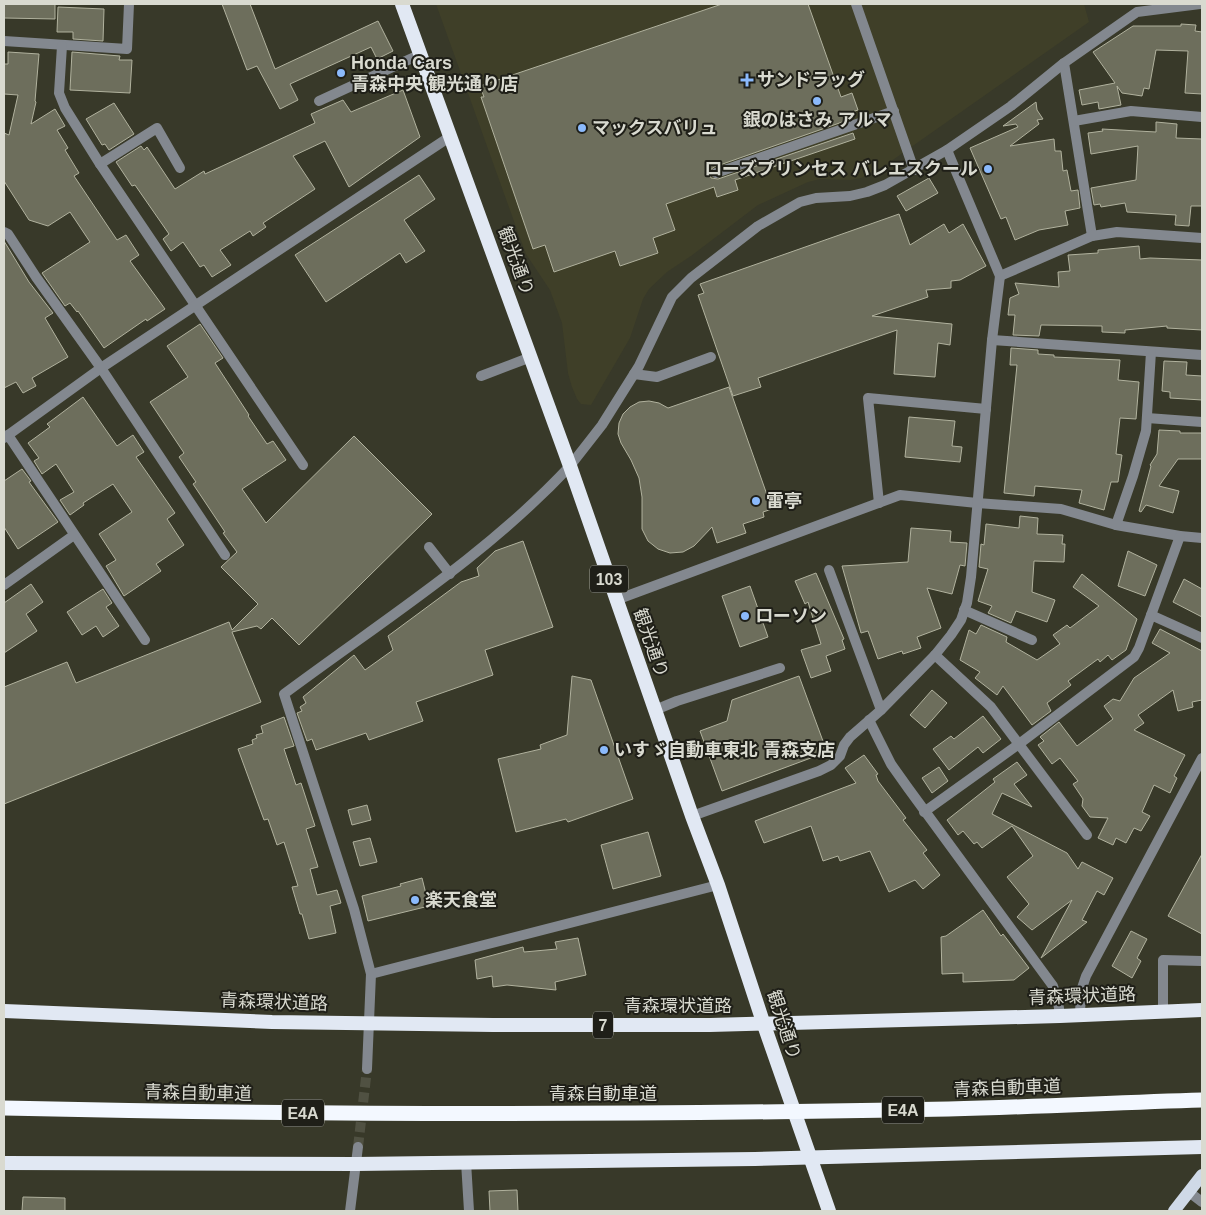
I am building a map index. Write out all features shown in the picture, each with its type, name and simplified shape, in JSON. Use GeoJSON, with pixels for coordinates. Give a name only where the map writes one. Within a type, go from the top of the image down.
{"type":"FeatureCollection","features":[{"type":"Feature","properties":{"kind":"highway","name":"観光通り"},"geometry":{"type":"LineString","coordinates":[[402,4],[531,357],[718,885],[828,1211]]}},
{"type":"Feature","properties":{"kind":"highway","name":"青森環状道路"},"geometry":{"type":"LineString","coordinates":[[4,1011],[272,1022],[493,1025],[764,1025],[1202,1010]]}},
{"type":"Feature","properties":{"kind":"highway","name":"青森自動車道"},"geometry":{"type":"LineString","coordinates":[[4,1108],[339,1113],[603,1113],[899,1110],[1202,1100]]}},
{"type":"Feature","properties":{"kind":"highway"},"geometry":{"type":"LineString","coordinates":[[4,1163],[356,1164],[755,1159],[1202,1147]]}},
{"type":"Feature","properties":{"kind":"main road"},"geometry":{"type":"LineString","coordinates":[[1174,1211],[1202,1175]]}},
{"type":"Feature","properties":{"kind":"street"},"geometry":{"type":"LineString","coordinates":[[4,41],[127,49],[129,4]]}},
{"type":"Feature","properties":{"kind":"street"},"geometry":{"type":"LineString","coordinates":[[856,4],[914,170]]}},
{"type":"Feature","properties":{"kind":"street"},"geometry":{"type":"LineString","coordinates":[[367,1069],[371,974],[342,872],[284,694],[450,574],[542,496],[570,466],[602,426],[634,374],[666,308],[677,291],[758,226],[800,202],[816,198],[850,196],[867,192],[914,170],[1012,106],[1064,63],[1137,12],[1200,4]]}},
{"type":"Feature","properties":{"kind":"street"},"geometry":{"type":"LineString","coordinates":[[62,46],[59,93],[65,108],[100,164],[303,465]]}},
{"type":"Feature","properties":{"kind":"street"},"geometry":{"type":"LineString","coordinates":[[319,101],[421,54]]}},
{"type":"Feature","properties":{"kind":"street"},"geometry":{"type":"LineString","coordinates":[[1064,63],[1092,236]]}},
{"type":"Feature","properties":{"kind":"street"},"geometry":{"type":"LineString","coordinates":[[716,173],[894,111]]}},
{"type":"Feature","properties":{"kind":"street"},"geometry":{"type":"LineString","coordinates":[[1074,121],[1132,111],[1202,117]]}},
{"type":"Feature","properties":{"kind":"street"},"geometry":{"type":"LineString","coordinates":[[100,164],[157,128],[180,168]]}},
{"type":"Feature","properties":{"kind":"street"},"geometry":{"type":"LineString","coordinates":[[146,640],[6,436],[101,368],[451,136]]}},
{"type":"Feature","properties":{"kind":"street"},"geometry":{"type":"LineString","coordinates":[[692,816],[819,772],[831,765],[840,756],[844,745],[850,737],[881,710],[935,656],[961,620],[967,603],[971,577],[992,340],[1000,276],[947,150]]}},
{"type":"Feature","properties":{"kind":"street"},"geometry":{"type":"LineString","coordinates":[[4,232],[8,234],[36,277],[101,368],[225,555]]}},
{"type":"Feature","properties":{"kind":"street"},"geometry":{"type":"LineString","coordinates":[[1000,276],[1092,236],[1117,232],[1202,238]]}},
{"type":"Feature","properties":{"kind":"street"},"geometry":{"type":"LineString","coordinates":[[992,340],[1202,355]]}},
{"type":"Feature","properties":{"kind":"street"},"geometry":{"type":"LineString","coordinates":[[1116,525],[1143,443],[1147,418],[1151,352]]}},
{"type":"Feature","properties":{"kind":"street"},"geometry":{"type":"LineString","coordinates":[[481,376],[531,357]]}},
{"type":"Feature","properties":{"kind":"street"},"geometry":{"type":"LineString","coordinates":[[634,374],[657,377],[711,357]]}},
{"type":"Feature","properties":{"kind":"street"},"geometry":{"type":"LineString","coordinates":[[879,503],[868,398],[986,409]]}},
{"type":"Feature","properties":{"kind":"street"},"geometry":{"type":"LineString","coordinates":[[1147,418],[1202,422]]}},
{"type":"Feature","properties":{"kind":"street"},"geometry":{"type":"LineString","coordinates":[[616,600],[900,495],[1061,510],[1116,525],[1202,538]]}},
{"type":"Feature","properties":{"kind":"street"},"geometry":{"type":"LineString","coordinates":[[4,585],[74,535]]}},
{"type":"Feature","properties":{"kind":"street"},"geometry":{"type":"LineString","coordinates":[[924,812],[1019,744],[1134,657],[1152,615],[1180,536]]}},
{"type":"Feature","properties":{"kind":"street"},"geometry":{"type":"LineString","coordinates":[[429,547],[450,574]]}},
{"type":"Feature","properties":{"kind":"street"},"geometry":{"type":"LineString","coordinates":[[830,570],[881,710]]}},
{"type":"Feature","properties":{"kind":"street"},"geometry":{"type":"LineString","coordinates":[[964,610],[1032,640]]}},
{"type":"Feature","properties":{"kind":"street"},"geometry":{"type":"LineString","coordinates":[[1152,615],[1202,638]]}},
{"type":"Feature","properties":{"kind":"street"},"geometry":{"type":"LineString","coordinates":[[935,656],[991,708],[1087,835]]}},
{"type":"Feature","properties":{"kind":"street"},"geometry":{"type":"LineString","coordinates":[[655,710],[677,701],[780,668]]}},
{"type":"Feature","properties":{"kind":"street"},"geometry":{"type":"LineString","coordinates":[[869,720],[891,764],[924,812],[1053,986],[1060,1016]]}},
{"type":"Feature","properties":{"kind":"street"},"geometry":{"type":"LineString","coordinates":[[1080,1014],[1081,990],[1086,976],[1202,758]]}},
{"type":"Feature","properties":{"kind":"street"},"geometry":{"type":"LineString","coordinates":[[371,974],[718,885]]}},
{"type":"Feature","properties":{"kind":"street"},"geometry":{"type":"LineString","coordinates":[[1163,1011],[1163,960],[1202,961]]}},
{"type":"Feature","properties":{"kind":"street"},"geometry":{"type":"LineString","coordinates":[[350,1211],[358,1147]]}},
{"type":"Feature","properties":{"kind":"street"},"geometry":{"type":"LineString","coordinates":[[466,1162],[469,1211]]}},
{"type":"Feature","properties":{"kind":"street"},"geometry":{"type":"LineString","coordinates":[[1189,1192],[1202,1202]]}},
{"type":"Feature","properties":{"kind":"shaded area"},"geometry":{"type":"Polygon","coordinates":[[[436,4],[1084,4],[1089,22],[887,164],[861,178],[851,180],[820,179],[808,182],[758,205],[667,272],[649,289],[643,299],[630,338],[591,405],[581,404],[572,387],[568,373],[562,323],[550,290],[526,254],[436,4]]]}},
{"type":"Feature","properties":{"kind":"building"},"geometry":{"type":"Polygon","coordinates":[[[4,4],[55,4],[55,19],[4,18],[4,4]]]}},
{"type":"Feature","properties":{"kind":"building"},"geometry":{"type":"Polygon","coordinates":[[[222,4],[250,4],[275,69],[378,21],[393,51],[377,59],[371,47],[290,84],[298,100],[280,109],[257,66],[247,70],[222,4]]]}},
{"type":"Feature","properties":{"kind":"building"},"geometry":{"type":"Polygon","coordinates":[[[722,4],[808,4],[841,97],[852,93],[858,110],[846,114],[848,120],[714,167],[709,171],[711,178],[718,179],[853,133],[855,139],[735,180],[738,190],[717,197],[714,187],[666,204],[675,230],[653,238],[658,253],[620,266],[615,251],[554,272],[545,245],[533,249],[481,97],[484,97],[480,86],[722,4]]]}},
{"type":"Feature","properties":{"kind":"building"},"geometry":{"type":"Polygon","coordinates":[[[58,7],[104,9],[103,41],[73,39],[73,32],[57,32],[58,7]]]}},
{"type":"Feature","properties":{"kind":"building"},"geometry":{"type":"Polygon","coordinates":[[[1181,24],[1196,25],[1195,31],[1202,32],[1202,94],[1185,93],[1188,51],[1156,50],[1149,89],[1144,88],[1142,96],[1122,93],[1117,86],[1121,105],[1099,109],[1098,102],[1082,105],[1079,90],[1115,83],[1093,52],[1133,26],[1181,26],[1181,24]]]}},
{"type":"Feature","properties":{"kind":"building"},"geometry":{"type":"Polygon","coordinates":[[[8,52],[39,54],[36,102],[31,124],[55,109],[65,126],[57,130],[68,148],[65,150],[79,173],[74,176],[117,240],[126,235],[139,255],[130,261],[165,309],[147,321],[146,319],[104,348],[78,311],[70,303],[65,306],[42,273],[90,242],[70,212],[48,226],[29,220],[4,181],[4,133],[9,135],[18,95],[4,94],[4,64],[8,64],[8,52]]]}},
{"type":"Feature","properties":{"kind":"building"},"geometry":{"type":"Polygon","coordinates":[[[72,52],[120,56],[119,60],[132,60],[130,93],[70,90],[72,52]]]}},
{"type":"Feature","properties":{"kind":"building"},"geometry":{"type":"Polygon","coordinates":[[[403,90],[420,137],[349,187],[325,141],[293,156],[315,189],[263,223],[266,227],[253,236],[250,231],[220,250],[231,265],[212,277],[204,265],[200,267],[183,242],[171,251],[163,239],[169,234],[135,185],[132,186],[116,162],[141,146],[144,150],[147,147],[175,189],[204,171],[205,174],[315,123],[311,114],[343,100],[351,112],[403,90]]]}},
{"type":"Feature","properties":{"kind":"building"},"geometry":{"type":"Polygon","coordinates":[[[1036,102],[1037,110],[1043,119],[1037,120],[1039,124],[1010,146],[1054,139],[1055,151],[1061,151],[1063,171],[1067,170],[1071,191],[1078,190],[1080,208],[1065,211],[1068,225],[1039,230],[1015,240],[1006,217],[1001,219],[970,148],[1018,127],[1016,124],[1003,126],[1036,102]]]}},
{"type":"Feature","properties":{"kind":"building"},"geometry":{"type":"Polygon","coordinates":[[[114,103],[134,134],[109,150],[105,144],[102,145],[86,119],[114,103]]]}},
{"type":"Feature","properties":{"kind":"building"},"geometry":{"type":"Polygon","coordinates":[[[1156,122],[1177,124],[1176,138],[1202,139],[1202,206],[1191,206],[1189,226],[1175,225],[1176,215],[1127,212],[1125,203],[1101,207],[1100,204],[1094,205],[1091,188],[1136,180],[1138,146],[1091,154],[1088,133],[1103,131],[1102,129],[1156,132],[1156,122]]]}},
{"type":"Feature","properties":{"kind":"building"},"geometry":{"type":"Polygon","coordinates":[[[419,175],[435,199],[404,220],[425,251],[406,263],[400,253],[326,302],[295,255],[419,175]]]}},
{"type":"Feature","properties":{"kind":"building"},"geometry":{"type":"Polygon","coordinates":[[[929,178],[938,193],[906,211],[897,196],[929,178]]]}},
{"type":"Feature","properties":{"kind":"building"},"geometry":{"type":"Polygon","coordinates":[[[899,214],[910,245],[944,224],[949,233],[963,224],[986,266],[960,280],[951,281],[951,288],[926,290],[928,297],[872,316],[952,324],[950,345],[938,343],[935,377],[894,374],[897,330],[758,378],[761,387],[733,396],[698,295],[704,293],[700,284],[899,214]]]}},
{"type":"Feature","properties":{"kind":"building"},"geometry":{"type":"Polygon","coordinates":[[[4,241],[29,282],[53,313],[45,318],[68,357],[32,378],[36,386],[23,393],[16,382],[4,388],[4,241]]]}},
{"type":"Feature","properties":{"kind":"building"},"geometry":{"type":"Polygon","coordinates":[[[1139,246],[1140,259],[1202,260],[1202,330],[1167,328],[1167,326],[1125,330],[1125,333],[1102,332],[1102,326],[1041,325],[1039,336],[1013,335],[1015,315],[1008,315],[1010,298],[1019,294],[1015,283],[1059,287],[1058,272],[1070,271],[1068,255],[1098,253],[1098,250],[1139,246]]]}},
{"type":"Feature","properties":{"kind":"building"},"geometry":{"type":"Polygon","coordinates":[[[200,324],[223,358],[215,363],[248,416],[267,444],[273,441],[286,460],[242,489],[266,523],[354,436],[432,514],[299,645],[272,618],[261,629],[257,626],[232,632],[261,702],[4,804],[4,687],[67,662],[76,683],[229,622],[232,630],[258,604],[221,567],[237,552],[193,484],[196,482],[179,457],[184,453],[150,402],[188,377],[167,346],[200,324]]]}},
{"type":"Feature","properties":{"kind":"building"},"geometry":{"type":"Polygon","coordinates":[[[1011,348],[1038,350],[1038,354],[1054,355],[1054,357],[1120,360],[1118,380],[1139,382],[1136,419],[1120,418],[1116,454],[1122,455],[1118,482],[1111,482],[1104,510],[1079,503],[1082,490],[1035,486],[1034,496],[1004,493],[1017,365],[1010,365],[1011,348]]]}},
{"type":"Feature","properties":{"kind":"building"},"geometry":{"type":"Polygon","coordinates":[[[1164,361],[1187,362],[1186,375],[1202,376],[1202,400],[1170,398],[1170,392],[1162,391],[1164,361]]]}},
{"type":"Feature","properties":{"kind":"building"},"geometry":{"type":"Polygon","coordinates":[[[729,387],[772,509],[763,512],[764,517],[743,524],[746,533],[717,543],[712,527],[694,546],[683,552],[670,553],[658,549],[648,541],[642,529],[642,497],[639,478],[621,443],[618,434],[619,423],[623,414],[639,402],[659,403],[668,408],[729,387]]]}},
{"type":"Feature","properties":{"kind":"building"},"geometry":{"type":"Polygon","coordinates":[[[83,397],[117,446],[133,435],[144,452],[136,457],[175,513],[167,519],[184,545],[156,564],[161,571],[124,596],[106,566],[116,560],[99,534],[132,512],[113,484],[83,503],[84,505],[70,515],[60,500],[74,492],[56,464],[42,474],[34,461],[39,458],[28,443],[50,427],[47,424],[83,397]]]}},
{"type":"Feature","properties":{"kind":"building"},"geometry":{"type":"Polygon","coordinates":[[[909,417],[955,421],[952,446],[962,447],[960,462],[905,457],[909,417]]]}},
{"type":"Feature","properties":{"kind":"building"},"geometry":{"type":"Polygon","coordinates":[[[1159,430],[1180,431],[1180,433],[1202,433],[1202,459],[1178,459],[1159,486],[1179,491],[1173,513],[1146,505],[1141,512],[1139,511],[1150,465],[1157,454],[1159,430]]]}},
{"type":"Feature","properties":{"kind":"building"},"geometry":{"type":"Polygon","coordinates":[[[22,469],[31,481],[29,482],[58,522],[18,549],[4,527],[4,481],[22,469]]]}},
{"type":"Feature","properties":{"kind":"building"},"geometry":{"type":"Polygon","coordinates":[[[1020,516],[1038,518],[1037,534],[1063,535],[1062,544],[1065,544],[1064,562],[1034,561],[1032,592],[1055,600],[1047,622],[1016,611],[1011,623],[988,613],[992,606],[978,601],[988,569],[979,567],[981,544],[984,545],[986,524],[1019,528],[1020,516]]]}},
{"type":"Feature","properties":{"kind":"building"},"geometry":{"type":"Polygon","coordinates":[[[911,528],[951,531],[950,542],[967,543],[965,566],[960,565],[952,594],[927,588],[941,628],[917,637],[921,648],[903,654],[902,651],[878,659],[868,631],[861,633],[842,566],[908,562],[911,528]]]}},
{"type":"Feature","properties":{"kind":"building"},"geometry":{"type":"Polygon","coordinates":[[[523,541],[553,627],[485,650],[493,675],[416,702],[423,721],[369,740],[366,733],[316,750],[312,739],[307,741],[297,713],[302,711],[300,707],[306,703],[303,697],[354,655],[365,670],[393,650],[388,636],[461,582],[479,576],[477,568],[495,551],[523,541]]]}},
{"type":"Feature","properties":{"kind":"building"},"geometry":{"type":"Polygon","coordinates":[[[1128,551],[1157,565],[1145,596],[1118,586],[1128,551]]]}},
{"type":"Feature","properties":{"kind":"building"},"geometry":{"type":"Polygon","coordinates":[[[816,573],[844,639],[842,640],[845,649],[826,656],[831,671],[811,678],[801,650],[821,644],[808,602],[805,604],[795,581],[816,573]]]}},
{"type":"Feature","properties":{"kind":"building"},"geometry":{"type":"Polygon","coordinates":[[[1082,574],[1137,619],[1126,650],[1112,660],[1108,655],[1100,662],[1098,659],[1068,681],[1071,685],[1047,703],[1051,711],[1032,725],[1003,686],[997,695],[975,678],[980,672],[960,660],[969,630],[976,634],[981,625],[1007,637],[1006,642],[1037,660],[1060,644],[1053,635],[1067,625],[1070,628],[1099,606],[1073,587],[1082,574]]]}},
{"type":"Feature","properties":{"kind":"building"},"geometry":{"type":"Polygon","coordinates":[[[1184,579],[1202,589],[1202,617],[1173,602],[1184,579]]]}},
{"type":"Feature","properties":{"kind":"building"},"geometry":{"type":"Polygon","coordinates":[[[31,584],[43,602],[26,614],[37,631],[4,653],[4,603],[31,584]]]}},
{"type":"Feature","properties":{"kind":"building","name":"ローソン"},"geometry":{"type":"Polygon","coordinates":[[[750,586],[768,637],[740,647],[722,596],[750,586]]]}},
{"type":"Feature","properties":{"kind":"building"},"geometry":{"type":"Polygon","coordinates":[[[103,589],[112,603],[106,607],[119,626],[103,637],[96,626],[82,635],[67,612],[103,589]]]}},
{"type":"Feature","properties":{"kind":"building"},"geometry":{"type":"Polygon","coordinates":[[[1160,629],[1202,651],[1202,700],[1192,702],[1193,707],[1178,711],[1173,690],[1138,715],[1144,723],[1134,730],[1185,755],[1174,776],[1177,778],[1170,793],[1154,785],[1142,812],[1150,816],[1141,831],[1134,828],[1126,843],[1116,838],[1113,845],[1098,838],[1108,818],[1090,817],[1082,806],[1083,799],[1073,784],[1078,781],[1060,758],[1052,764],[1038,745],[1044,741],[1040,737],[1059,722],[1077,746],[1113,719],[1104,706],[1113,699],[1120,701],[1134,678],[1170,653],[1152,643],[1160,629]]]}},
{"type":"Feature","properties":{"kind":"building"},"geometry":{"type":"Polygon","coordinates":[[[572,676],[591,680],[633,799],[568,822],[566,819],[516,832],[498,759],[541,749],[540,745],[567,735],[572,676]]]}},
{"type":"Feature","properties":{"kind":"building"},"geometry":{"type":"Polygon","coordinates":[[[799,676],[827,752],[722,791],[700,731],[727,721],[732,700],[799,676]]]}},
{"type":"Feature","properties":{"kind":"building"},"geometry":{"type":"Polygon","coordinates":[[[932,690],[947,703],[925,728],[910,715],[932,690]]]}},
{"type":"Feature","properties":{"kind":"building"},"geometry":{"type":"Polygon","coordinates":[[[983,716],[1001,739],[983,753],[978,747],[949,770],[933,749],[951,736],[954,739],[983,716]]]}},
{"type":"Feature","properties":{"kind":"building"},"geometry":{"type":"Polygon","coordinates":[[[284,717],[294,746],[284,749],[296,785],[301,783],[315,826],[306,829],[318,867],[310,869],[317,895],[337,890],[341,903],[330,906],[336,933],[309,939],[292,887],[298,886],[284,842],[277,845],[268,819],[264,820],[238,749],[253,744],[252,740],[257,738],[256,735],[263,733],[261,726],[284,717]]]}},
{"type":"Feature","properties":{"kind":"building"},"geometry":{"type":"Polygon","coordinates":[[[864,755],[878,774],[876,775],[878,781],[906,818],[903,820],[927,850],[923,853],[940,875],[923,889],[915,880],[889,892],[870,851],[840,861],[838,856],[823,861],[811,826],[764,843],[755,821],[856,783],[845,768],[864,755]]]}},
{"type":"Feature","properties":{"kind":"building"},"geometry":{"type":"Polygon","coordinates":[[[1017,762],[1027,775],[1014,784],[1032,807],[1002,793],[992,814],[1067,853],[1078,869],[1082,862],[1113,878],[1104,895],[1097,891],[1082,920],[1087,922],[1041,958],[1072,900],[1032,930],[1017,917],[1029,904],[1007,877],[1033,856],[1012,826],[982,848],[977,842],[974,844],[963,831],[958,835],[947,820],[995,782],[993,779],[1017,762]]]}},
{"type":"Feature","properties":{"kind":"building"},"geometry":{"type":"Polygon","coordinates":[[[939,767],[948,781],[932,793],[922,778],[939,767]]]}},
{"type":"Feature","properties":{"kind":"building"},"geometry":{"type":"Polygon","coordinates":[[[367,805],[371,820],[352,825],[348,810],[367,805]]]}},
{"type":"Feature","properties":{"kind":"building"},"geometry":{"type":"Polygon","coordinates":[[[648,832],[661,876],[613,889],[601,845],[648,832]]]}},
{"type":"Feature","properties":{"kind":"building"},"geometry":{"type":"Polygon","coordinates":[[[370,838],[377,862],[360,866],[353,842],[370,838]]]}},
{"type":"Feature","properties":{"kind":"building"},"geometry":{"type":"Polygon","coordinates":[[[1202,854],[1202,934],[1168,916],[1202,854]]]}},
{"type":"Feature","properties":{"kind":"building"},"geometry":{"type":"Polygon","coordinates":[[[422,878],[429,906],[368,921],[362,896],[401,886],[400,884],[422,878]]]}},
{"type":"Feature","properties":{"kind":"building"},"geometry":{"type":"Polygon","coordinates":[[[983,910],[1001,936],[1003,934],[1029,968],[1014,980],[963,982],[963,973],[942,974],[941,937],[946,936],[983,910]]]}},
{"type":"Feature","properties":{"kind":"building"},"geometry":{"type":"Polygon","coordinates":[[[1131,931],[1147,939],[1137,958],[1141,961],[1132,978],[1112,966],[1131,931]]]}},
{"type":"Feature","properties":{"kind":"building"},"geometry":{"type":"Polygon","coordinates":[[[578,938],[586,975],[555,982],[556,990],[507,985],[493,987],[492,976],[477,979],[475,960],[523,947],[524,952],[557,949],[555,942],[578,938]]]}},
{"type":"Feature","properties":{"kind":"building"},"geometry":{"type":"Polygon","coordinates":[[[517,1190],[518,1211],[490,1211],[489,1191],[517,1190]]]}},
{"type":"Feature","properties":{"kind":"building"},"geometry":{"type":"Polygon","coordinates":[[[23,1197],[65,1198],[65,1211],[22,1211],[23,1197]]]}},
{"type":"Feature","properties":{"kind":"tunnel"},"geometry":{"type":"LineString","coordinates":[[358,1147],[367,1069]]}},
{"type":"Feature","properties":{"kind":"place","name":"Honda Cars 青森中央 観光通り店"},"geometry":{"type":"Point","coordinates":[341,73]}},
{"type":"Feature","properties":{"kind":"place","name":"サンドラッグ"},"geometry":{"type":"Point","coordinates":[747,80]}},
{"type":"Feature","properties":{"kind":"place","name":"銀のはさみ アルマ"},"geometry":{"type":"Point","coordinates":[817,101]}},
{"type":"Feature","properties":{"kind":"place","name":"マックスバリュ"},"geometry":{"type":"Point","coordinates":[582,128]}},
{"type":"Feature","properties":{"kind":"place","name":"ローズプリンセス バレエスクール"},"geometry":{"type":"Point","coordinates":[988,169]}},
{"type":"Feature","properties":{"kind":"place","name":"雷亭"},"geometry":{"type":"Point","coordinates":[756,501]}},
{"type":"Feature","properties":{"kind":"place","name":"ローソン"},"geometry":{"type":"Point","coordinates":[745,616]}},
{"type":"Feature","properties":{"kind":"place","name":"いすゞ自動車東北 青森支店"},"geometry":{"type":"Point","coordinates":[604,750]}},
{"type":"Feature","properties":{"kind":"place","name":"楽天食堂"},"geometry":{"type":"Point","coordinates":[415,900]}}]}
